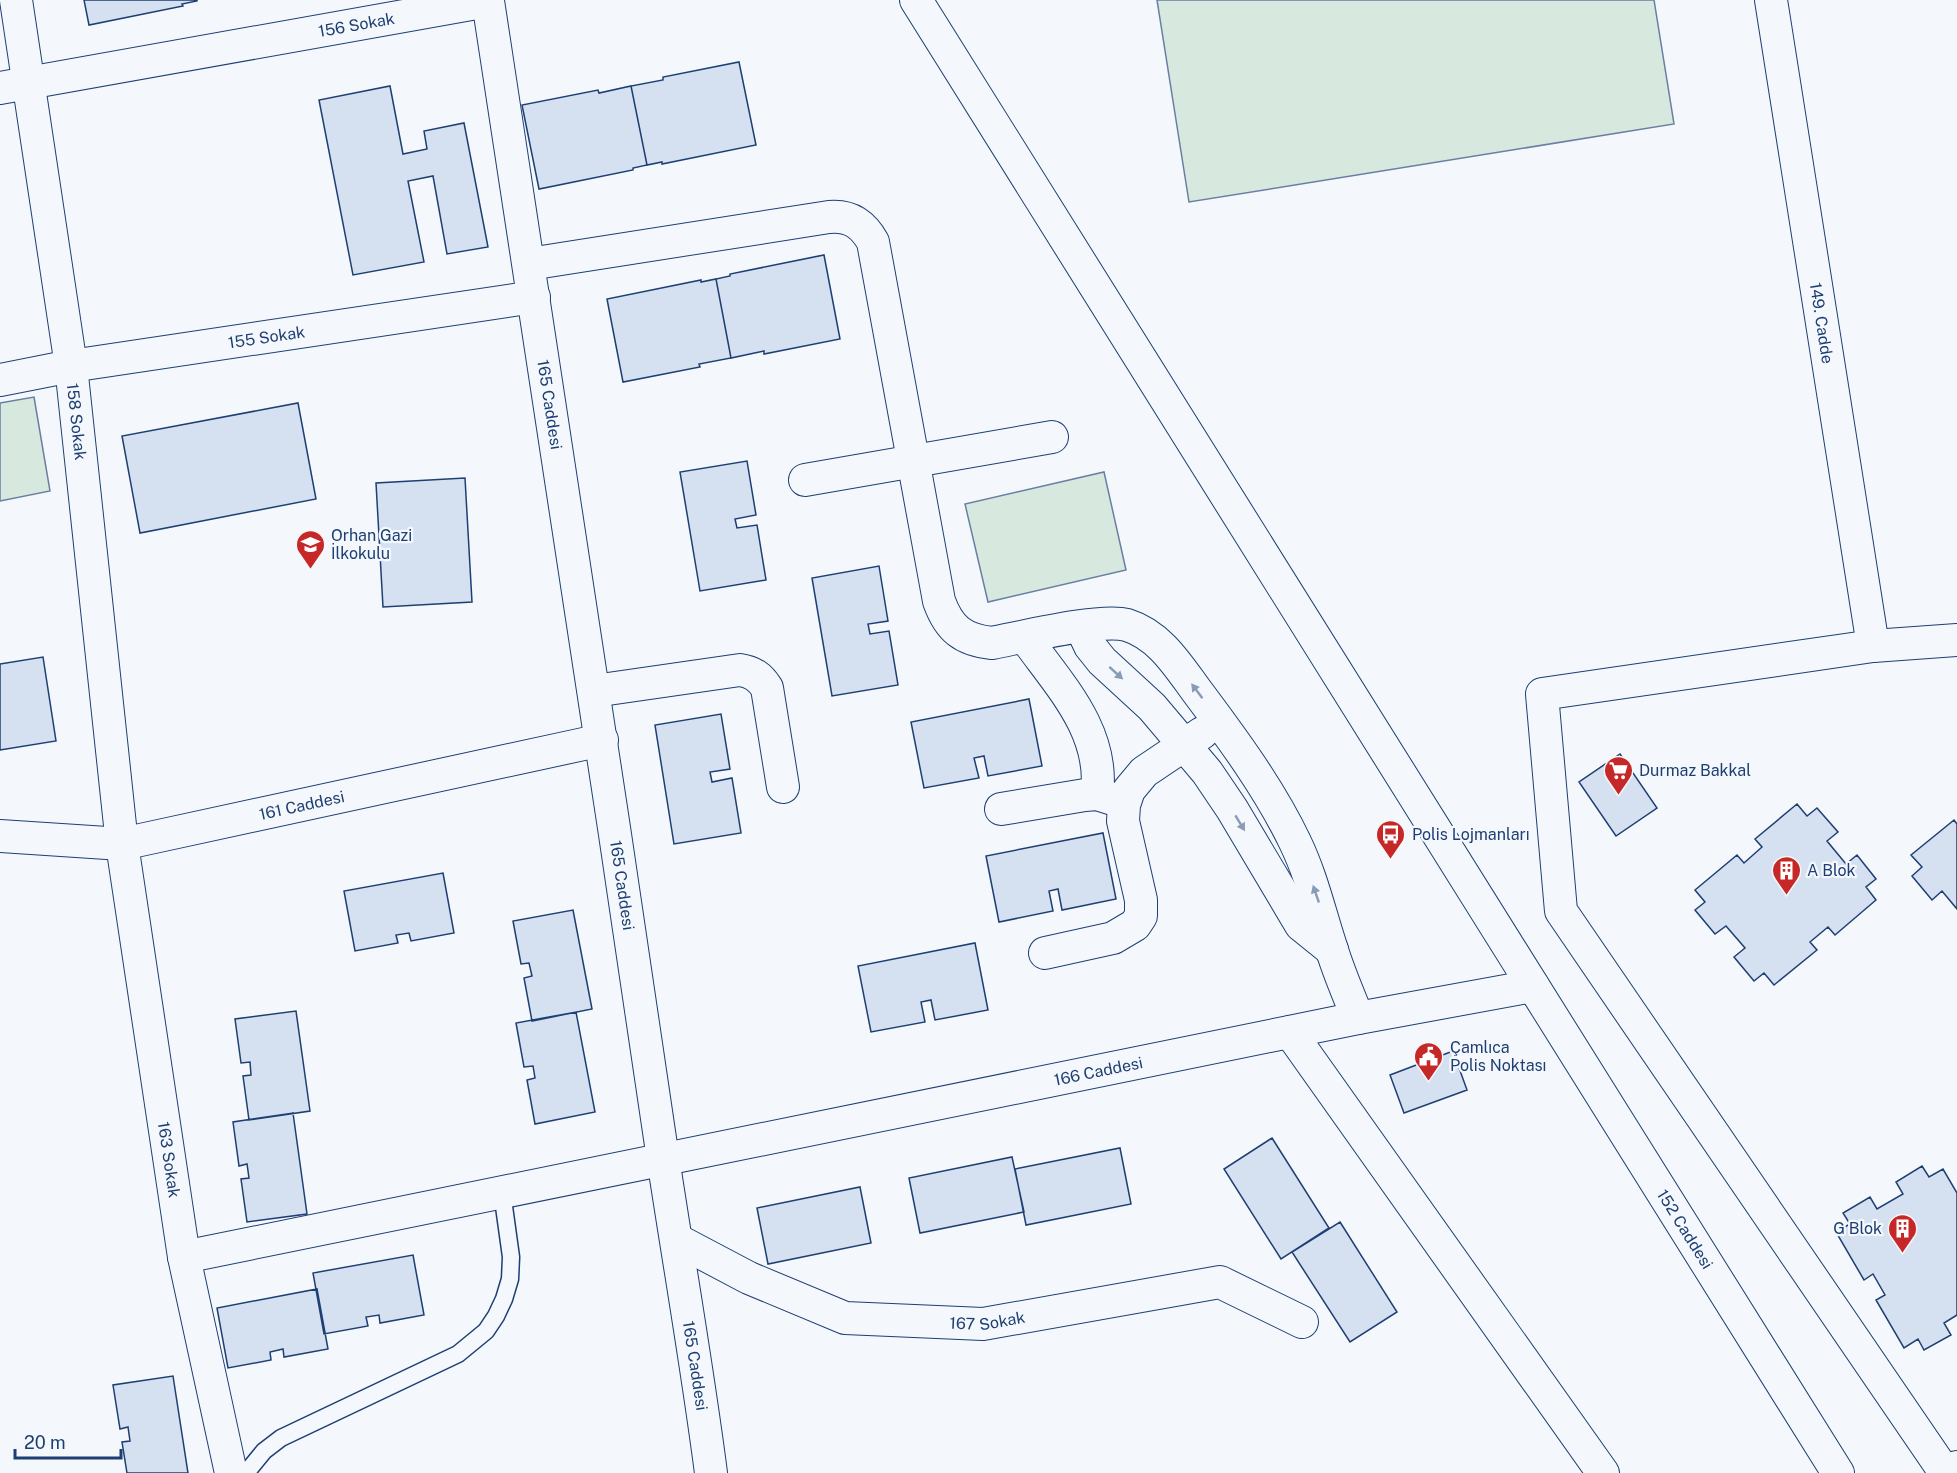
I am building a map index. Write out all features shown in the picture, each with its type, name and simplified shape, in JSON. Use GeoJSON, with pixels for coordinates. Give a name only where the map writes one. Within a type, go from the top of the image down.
{"type":"FeatureCollection","features":[{"type":"Feature","properties":{"kind":"street","name":"158 Sokak"},"geometry":{"type":"LineString","coordinates":[[16,0],[14,85],[71,366],[122,844]]}},
{"type":"Feature","properties":{"kind":"street","name":"152 Caddesi"},"geometry":{"type":"LineString","coordinates":[[916,0],[1838,1473]]}},
{"type":"Feature","properties":{"kind":"street","name":"149. Cadde"},"geometry":{"type":"LineString","coordinates":[[1771,0],[1873,646]]}},
{"type":"Feature","properties":{"kind":"street","name":"156 Sokak"},"geometry":{"type":"LineString","coordinates":[[14,85],[488,1],[534,297]]}},
{"type":"Feature","properties":{"kind":"street"},"geometry":{"type":"LineString","coordinates":[[529,264],[829,217],[840,216],[859,223],[873,242],[939,601],[944,615],[958,632],[978,642],[992,643],[1114,623],[1139,629],[1166,650],[1220,721],[1265,788],[1295,842],[1317,897],[1332,950],[1358,1018]]}},
{"type":"Feature","properties":{"kind":"street","name":"155 Sokak"},"geometry":{"type":"LineString","coordinates":[[0,380],[71,366],[534,297]]}},
{"type":"Feature","properties":{"kind":"street","name":"165 Caddesi"},"geometry":{"type":"LineString","coordinates":[[534,297],[663,1159],[697,1363],[711,1473]]}},
{"type":"Feature","properties":{"kind":"street"},"geometry":{"type":"LineString","coordinates":[[806,480],[1052,437]]}},
{"type":"Feature","properties":{"kind":"street"},"geometry":{"type":"LineString","coordinates":[[1082,627],[1090,646],[1102,661],[1152,707],[1207,772],[1232,809],[1301,925],[1332,950]]}},
{"type":"Feature","properties":{"kind":"street"},"geometry":{"type":"LineString","coordinates":[[1025,637],[1080,716],[1091,736],[1099,779],[1123,821],[1141,900],[1141,916],[1135,925],[1113,938],[1045,953]]}},
{"type":"Feature","properties":{"kind":"street"},"geometry":{"type":"LineString","coordinates":[[1957,640],[1873,646],[1542,694],[1561,911],[1944,1471],[1957,1467]]}},
{"type":"Feature","properties":{"kind":"street"},"geometry":{"type":"LineString","coordinates":[[594,691],[740,670],[757,675],[767,688],[783,787]]}},
{"type":"Feature","properties":{"kind":"street"},"geometry":{"type":"LineString","coordinates":[[1001,809],[1110,800],[1129,790],[1144,772],[1220,721]]}},
{"type":"Feature","properties":{"kind":"street","name":"161 Caddesi"},"geometry":{"type":"LineString","coordinates":[[0,836],[122,844],[602,740]]}},
{"type":"Feature","properties":{"kind":"street","name":"163 Sokak"},"geometry":{"type":"LineString","coordinates":[[122,844],[184,1257],[231,1473]]}},
{"type":"Feature","properties":{"kind":"street","name":"166 Caddesi"},"geometry":{"type":"LineString","coordinates":[[184,1257],[1358,1018],[1533,986]]}},
{"type":"Feature","properties":{"kind":"street"},"geometry":{"type":"LineString","coordinates":[[1290,1032],[1603,1473]]}},
{"type":"Feature","properties":{"kind":"street","name":"167 Sokak"},"geometry":{"type":"LineString","coordinates":[[677,1240],[749,1278],[844,1318],[983,1324],[1220,1282],[1302,1322]]}},
{"type":"Feature","properties":{"kind":"lane"},"geometry":{"type":"LineString","coordinates":[[246,1473],[264,1451],[281,1438],[458,1353],[486,1331],[504,1299],[510,1279],[511,1257],[502,1192]]}},
{"type":"Feature","properties":{"kind":"shaded area"},"geometry":{"type":"Polygon","coordinates":[[[1157,0],[1654,0],[1674,124],[1189,202],[1157,0]]]}},
{"type":"Feature","properties":{"kind":"shaded area"},"geometry":{"type":"Polygon","coordinates":[[[34,397],[50,491],[0,501],[0,403],[34,397]]]}},
{"type":"Feature","properties":{"kind":"shaded area"},"geometry":{"type":"Polygon","coordinates":[[[1104,472],[1126,570],[988,602],[965,504],[1104,472]]]}},
{"type":"Feature","properties":{"kind":"building"},"geometry":{"type":"Polygon","coordinates":[[[84,0],[197,1],[182,4],[183,6],[89,25],[84,0]]]}},
{"type":"Feature","properties":{"kind":"building"},"geometry":{"type":"Polygon","coordinates":[[[739,62],[756,145],[647,165],[631,86],[663,80],[663,77],[739,62]]]}},
{"type":"Feature","properties":{"kind":"building"},"geometry":{"type":"Polygon","coordinates":[[[390,86],[403,154],[427,149],[424,131],[464,123],[488,247],[447,254],[433,176],[408,181],[424,262],[353,275],[319,100],[390,86]]]}},
{"type":"Feature","properties":{"kind":"building"},"geometry":{"type":"Polygon","coordinates":[[[631,86],[647,165],[633,168],[633,170],[539,189],[522,105],[631,86]]]}},
{"type":"Feature","properties":{"kind":"building"},"geometry":{"type":"Polygon","coordinates":[[[824,255],[840,339],[731,358],[716,279],[730,276],[730,274],[824,255]]]}},
{"type":"Feature","properties":{"kind":"building"},"geometry":{"type":"Polygon","coordinates":[[[716,279],[731,358],[699,364],[700,367],[623,382],[607,299],[716,279]]]}},
{"type":"Feature","properties":{"kind":"building"},"geometry":{"type":"Polygon","coordinates":[[[298,403],[316,499],[140,533],[122,436],[298,403]]]}},
{"type":"Feature","properties":{"kind":"building"},"geometry":{"type":"Polygon","coordinates":[[[747,461],[756,515],[735,519],[737,528],[757,525],[766,580],[700,591],[680,472],[747,461]]]}},
{"type":"Feature","properties":{"kind":"building"},"geometry":{"type":"Polygon","coordinates":[[[465,478],[472,602],[383,607],[376,483],[465,478]]]}},
{"type":"Feature","properties":{"kind":"building"},"geometry":{"type":"Polygon","coordinates":[[[879,566],[888,621],[868,624],[870,634],[889,631],[898,685],[832,696],[812,578],[879,566]]]}},
{"type":"Feature","properties":{"kind":"building"},"geometry":{"type":"Polygon","coordinates":[[[43,657],[56,741],[0,750],[0,664],[43,657]]]}},
{"type":"Feature","properties":{"kind":"building"},"geometry":{"type":"Polygon","coordinates":[[[1029,699],[1042,766],[988,776],[984,756],[974,758],[979,778],[924,788],[911,722],[1029,699]]]}},
{"type":"Feature","properties":{"kind":"building"},"geometry":{"type":"Polygon","coordinates":[[[721,714],[730,769],[710,772],[712,782],[732,778],[741,833],[674,844],[655,725],[721,714]]]}},
{"type":"Feature","properties":{"kind":"building","name":"Durmaz Bakkal"},"geometry":{"type":"Polygon","coordinates":[[[1620,754],[1657,808],[1616,836],[1579,782],[1620,754]]]}},
{"type":"Feature","properties":{"kind":"building","name":"A Blok"},"geometry":{"type":"Polygon","coordinates":[[[1797,804],[1807,816],[1817,808],[1838,832],[1827,841],[1846,864],[1857,855],[1876,879],[1866,887],[1876,900],[1835,935],[1828,927],[1810,942],[1817,950],[1774,985],[1764,973],[1754,981],[1734,957],[1745,948],[1726,926],[1715,934],[1695,910],[1705,902],[1695,890],[1737,855],[1744,863],[1762,847],[1755,839],[1797,804]]]}},
{"type":"Feature","properties":{"kind":"building"},"geometry":{"type":"Polygon","coordinates":[[[1954,820],[1957,824],[1957,909],[1942,891],[1932,900],[1912,876],[1922,867],[1911,855],[1954,820]]]}},
{"type":"Feature","properties":{"kind":"building"},"geometry":{"type":"Polygon","coordinates":[[[1103,833],[1116,899],[1062,910],[1058,889],[1049,891],[1053,911],[999,922],[986,856],[1103,833]]]}},
{"type":"Feature","properties":{"kind":"building"},"geometry":{"type":"Polygon","coordinates":[[[443,873],[454,933],[411,941],[409,933],[396,935],[398,943],[355,951],[344,891],[443,873]]]}},
{"type":"Feature","properties":{"kind":"building"},"geometry":{"type":"Polygon","coordinates":[[[573,910],[592,1009],[532,1021],[524,978],[532,976],[529,963],[521,964],[513,921],[573,910]]]}},
{"type":"Feature","properties":{"kind":"building"},"geometry":{"type":"Polygon","coordinates":[[[975,943],[988,1010],[935,1020],[931,1000],[921,1002],[925,1022],[871,1032],[858,966],[975,943]]]}},
{"type":"Feature","properties":{"kind":"building"},"geometry":{"type":"Polygon","coordinates":[[[296,1011],[310,1111],[249,1120],[243,1076],[251,1075],[250,1062],[241,1063],[235,1019],[296,1011]]]}},
{"type":"Feature","properties":{"kind":"building"},"geometry":{"type":"Polygon","coordinates":[[[576,1012],[595,1112],[535,1124],[527,1080],[535,1078],[533,1066],[524,1067],[516,1023],[576,1012]]]}},
{"type":"Feature","properties":{"kind":"building","name":"Çamlıca Polis Noktası"},"geometry":{"type":"Polygon","coordinates":[[[1453,1051],[1467,1090],[1404,1113],[1390,1075],[1453,1051]]]}},
{"type":"Feature","properties":{"kind":"building"},"geometry":{"type":"Polygon","coordinates":[[[293,1113],[307,1214],[247,1222],[241,1179],[249,1178],[247,1164],[239,1166],[233,1122],[293,1113]]]}},
{"type":"Feature","properties":{"kind":"building"},"geometry":{"type":"Polygon","coordinates":[[[1272,1138],[1329,1228],[1281,1259],[1224,1169],[1272,1138]]]}},
{"type":"Feature","properties":{"kind":"building"},"geometry":{"type":"Polygon","coordinates":[[[1120,1148],[1131,1204],[1026,1225],[1015,1169],[1120,1148]]]}},
{"type":"Feature","properties":{"kind":"building"},"geometry":{"type":"Polygon","coordinates":[[[1012,1157],[1024,1212],[920,1233],[909,1178],[1012,1157]]]}},
{"type":"Feature","properties":{"kind":"building","name":"G Blok"},"geometry":{"type":"Polygon","coordinates":[[[1922,1166],[1929,1177],[1943,1169],[1957,1193],[1957,1315],[1944,1323],[1951,1335],[1924,1350],[1918,1339],[1904,1348],[1876,1300],[1885,1295],[1873,1274],[1864,1280],[1836,1232],[1850,1224],[1843,1213],[1870,1197],[1877,1209],[1903,1194],[1896,1182],[1922,1166]]]}},
{"type":"Feature","properties":{"kind":"building"},"geometry":{"type":"Polygon","coordinates":[[[860,1187],[871,1243],[768,1264],[757,1208],[860,1187]]]}},
{"type":"Feature","properties":{"kind":"building"},"geometry":{"type":"Polygon","coordinates":[[[1340,1222],[1397,1312],[1350,1342],[1292,1252],[1340,1222]]]}},
{"type":"Feature","properties":{"kind":"building"},"geometry":{"type":"Polygon","coordinates":[[[413,1255],[424,1315],[380,1323],[379,1315],[366,1317],[368,1326],[324,1334],[313,1273],[413,1255]]]}},
{"type":"Feature","properties":{"kind":"building"},"geometry":{"type":"Polygon","coordinates":[[[317,1289],[328,1349],[284,1357],[283,1349],[270,1352],[271,1360],[228,1368],[217,1308],[317,1289]]]}},
{"type":"Feature","properties":{"kind":"building"},"geometry":{"type":"Polygon","coordinates":[[[173,1376],[188,1473],[127,1473],[122,1442],[130,1441],[128,1427],[120,1429],[113,1385],[173,1376]]]}},
{"type":"Feature","properties":{"kind":"place","name":"Orhan Gazi İlkokulu"},"geometry":{"type":"Point","coordinates":[310,570]}},
{"type":"Feature","properties":{"kind":"place","name":"Durmaz Bakkal"},"geometry":{"type":"Point","coordinates":[1618,796]}},
{"type":"Feature","properties":{"kind":"place","name":"Polis Lojmanları"},"geometry":{"type":"Point","coordinates":[1391,860]}},
{"type":"Feature","properties":{"kind":"place","name":"A Blok"},"geometry":{"type":"Point","coordinates":[1786,896]}},
{"type":"Feature","properties":{"kind":"place","name":"Çamlıca Polis Noktası"},"geometry":{"type":"Point","coordinates":[1429,1082]}},
{"type":"Feature","properties":{"kind":"place","name":"G Blok"},"geometry":{"type":"Point","coordinates":[1903,1254]}}]}
